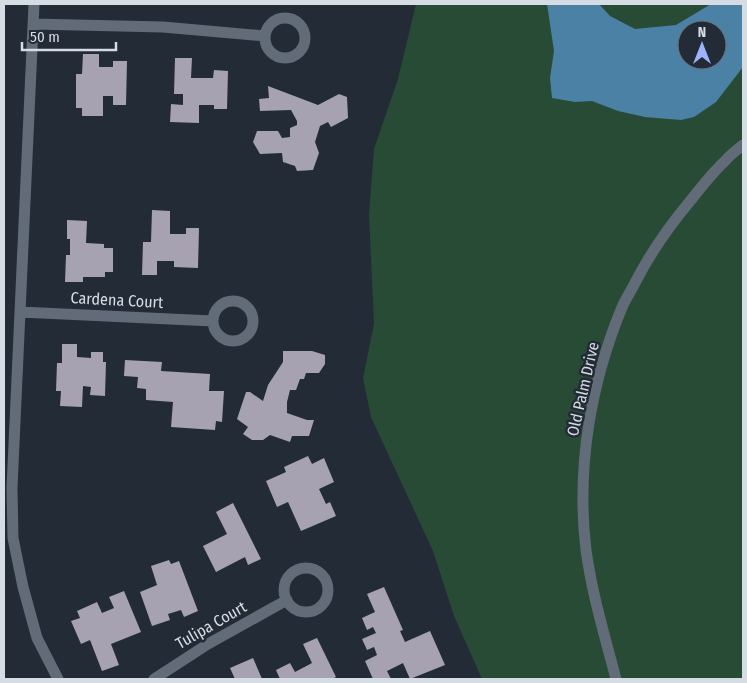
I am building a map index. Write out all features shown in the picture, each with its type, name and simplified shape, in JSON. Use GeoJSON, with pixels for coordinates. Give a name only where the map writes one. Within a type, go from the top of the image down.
{"type":"FeatureCollection","features":[{"type":"Feature","properties":{"kind":"street"},"geometry":{"type":"LineString","coordinates":[[34,4],[12,488],[13,538],[23,587],[37,638],[58,679]]}},
{"type":"Feature","properties":{"kind":"street"},"geometry":{"type":"LineString","coordinates":[[33,24],[162,27],[265,36]]}},
{"type":"Feature","properties":{"kind":"street","name":"Old Palm Drive"},"geometry":{"type":"LineString","coordinates":[[616,679],[593,591],[586,549],[583,496],[586,447],[595,394],[607,349],[624,304],[647,260],[674,220],[726,159],[743,145]]}},
{"type":"Feature","properties":{"kind":"street","name":"Cardena Court"},"geometry":{"type":"LineString","coordinates":[[20,312],[213,321]]}},
{"type":"Feature","properties":{"kind":"street","name":"Tulipa Court"},"geometry":{"type":"LineString","coordinates":[[154,679],[208,644],[286,600]]}},
{"type":"Feature","properties":{"kind":"green space"},"geometry":{"type":"Polygon","coordinates":[[[416,4],[743,4],[743,679],[482,679],[454,616],[433,551],[371,417],[363,378],[374,324],[369,214],[374,149],[398,79],[416,4]]]}},
{"type":"Feature","properties":{"kind":"water"},"geometry":{"type":"Polygon","coordinates":[[[547,4],[599,4],[610,16],[635,29],[677,24],[677,70],[727,70],[727,20],[684,20],[711,4],[743,4],[743,67],[716,102],[694,117],[681,120],[645,117],[618,111],[592,101],[575,102],[552,98],[550,78],[554,51],[547,4]]]}},
{"type":"Feature","properties":{"kind":"building"},"geometry":{"type":"Polygon","coordinates":[[[83,54],[99,54],[99,67],[113,67],[113,61],[127,61],[126,105],[113,105],[113,96],[103,96],[103,116],[82,116],[82,108],[76,108],[76,74],[82,74],[83,54]]]}},
{"type":"Feature","properties":{"kind":"building"},"geometry":{"type":"Polygon","coordinates":[[[175,58],[192,58],[191,78],[213,78],[214,70],[228,71],[227,109],[214,109],[214,105],[199,105],[199,123],[170,122],[171,104],[183,105],[183,94],[174,94],[175,58]]]}},
{"type":"Feature","properties":{"kind":"building"},"geometry":{"type":"Polygon","coordinates":[[[268,86],[318,105],[339,94],[347,97],[348,118],[331,127],[328,122],[320,126],[315,142],[319,153],[313,170],[297,171],[295,166],[283,162],[282,153],[260,154],[253,142],[257,131],[278,131],[282,138],[290,137],[290,128],[297,125],[291,110],[260,111],[259,99],[269,98],[268,86]]]}},
{"type":"Feature","properties":{"kind":"building"},"geometry":{"type":"Polygon","coordinates":[[[152,210],[170,211],[170,234],[186,234],[186,228],[199,228],[198,268],[174,267],[174,261],[157,261],[157,275],[142,275],[143,242],[151,242],[152,210]]]}},
{"type":"Feature","properties":{"kind":"building"},"geometry":{"type":"Polygon","coordinates":[[[67,220],[87,221],[86,243],[104,244],[104,248],[113,248],[113,272],[105,272],[105,277],[83,277],[83,282],[65,282],[66,255],[70,255],[70,239],[67,239],[67,220]]]}},
{"type":"Feature","properties":{"kind":"building"},"geometry":{"type":"Polygon","coordinates":[[[62,344],[77,344],[77,357],[91,358],[91,352],[103,352],[103,362],[106,362],[105,396],[90,395],[91,387],[83,386],[82,407],[60,406],[61,391],[56,391],[57,363],[62,363],[62,344]]]}},
{"type":"Feature","properties":{"kind":"building"},"geometry":{"type":"Polygon","coordinates":[[[283,351],[312,351],[325,355],[325,364],[319,373],[306,373],[304,379],[300,379],[296,390],[290,390],[287,402],[287,413],[307,420],[314,420],[309,436],[292,436],[290,442],[270,435],[263,440],[252,440],[243,434],[248,427],[237,419],[246,392],[250,392],[263,401],[268,385],[283,362],[283,351]]]}},
{"type":"Feature","properties":{"kind":"building"},"geometry":{"type":"Polygon","coordinates":[[[125,360],[162,362],[161,371],[210,374],[209,391],[224,391],[222,422],[216,421],[215,430],[171,427],[173,402],[146,400],[146,389],[137,388],[138,377],[124,376],[125,360]]]}},
{"type":"Feature","properties":{"kind":"building"},"geometry":{"type":"Polygon","coordinates":[[[308,456],[312,464],[324,458],[334,482],[319,489],[326,504],[330,502],[336,516],[301,531],[288,502],[277,507],[266,481],[286,472],[284,467],[308,456]]]}},
{"type":"Feature","properties":{"kind":"building"},"geometry":{"type":"Polygon","coordinates":[[[233,503],[261,559],[248,565],[245,557],[216,572],[203,546],[227,534],[216,512],[233,503]]]}},
{"type":"Feature","properties":{"kind":"building"},"geometry":{"type":"Polygon","coordinates":[[[169,560],[171,564],[179,561],[198,611],[184,617],[181,610],[168,614],[170,620],[152,626],[140,592],[157,585],[151,566],[169,560]]]}},
{"type":"Feature","properties":{"kind":"building"},"geometry":{"type":"Polygon","coordinates":[[[384,587],[403,630],[400,631],[405,642],[430,631],[445,665],[410,679],[403,663],[387,671],[391,679],[373,679],[365,661],[377,655],[374,647],[367,650],[362,639],[376,633],[373,627],[367,630],[362,618],[375,612],[367,594],[384,587]]]}},
{"type":"Feature","properties":{"kind":"building"},"geometry":{"type":"Polygon","coordinates":[[[124,591],[141,632],[111,644],[119,665],[102,671],[90,640],[81,644],[71,621],[80,618],[77,611],[97,602],[102,613],[114,608],[109,597],[124,591]]]}},
{"type":"Feature","properties":{"kind":"building"},"geometry":{"type":"Polygon","coordinates":[[[317,638],[336,677],[335,679],[280,679],[276,670],[290,663],[295,672],[312,663],[303,644],[317,638]]]}},
{"type":"Feature","properties":{"kind":"building"},"geometry":{"type":"Polygon","coordinates":[[[253,658],[262,679],[235,679],[230,668],[253,658]]]}}]}
